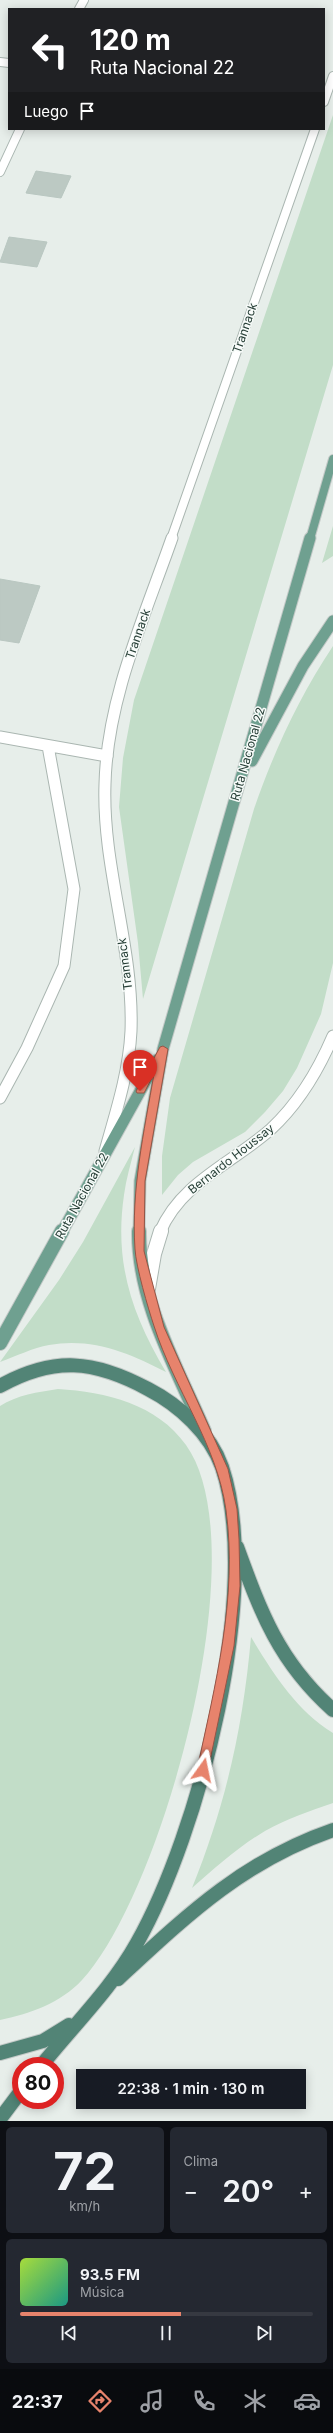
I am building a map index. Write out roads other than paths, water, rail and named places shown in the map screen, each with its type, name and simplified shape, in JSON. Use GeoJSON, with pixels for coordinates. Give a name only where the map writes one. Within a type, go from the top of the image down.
{"type":"FeatureCollection","features":[{"type":"Feature","properties":{"kind":"highway","name":"Ruta Nacional 22"},"geometry":{"type":"LineString","coordinates":[[0,1386],[30,1371],[68,1365],[98,1369],[132,1379],[162,1396],[188,1418],[209,1441],[222,1469],[231,1509],[234,1539],[234,1586],[228,1646],[203,1770],[186,1829],[165,1886],[140,1935],[104,1992],[75,2022],[48,2057]]}},
{"type":"Feature","properties":{"kind":"highway"},"geometry":{"type":"LineString","coordinates":[[234,1539],[263,1618],[282,1654],[303,1683],[333,1710]]}},
{"type":"Feature","properties":{"kind":"highway"},"geometry":{"type":"LineString","coordinates":[[104,1992],[202,1904],[241,1874],[282,1850],[333,1830]]}},
{"type":"Feature","properties":{"kind":"highway","name":"Ruta Nacional 22"},"geometry":{"type":"LineString","coordinates":[[0,2053],[43,2041],[75,2022]]}},
{"type":"Feature","properties":{"kind":"highway"},"geometry":{"type":"LineString","coordinates":[[0,2119],[12,2104]]}},
{"type":"Feature","properties":{"kind":"main road","name":"Ruta Nacional 22"},"geometry":{"type":"LineString","coordinates":[[209,1441],[159,1327],[148,1290],[139,1251],[140,1181],[163,1049],[333,459]]}},
{"type":"Feature","properties":{"kind":"main road"},"geometry":{"type":"LineString","coordinates":[[239,785],[303,666],[333,621]]}},
{"type":"Feature","properties":{"kind":"main road","name":"Ruta Nacional 22"},"geometry":{"type":"LineString","coordinates":[[0,1343],[163,1049]]}},
{"type":"Feature","properties":{"kind":"street"},"geometry":{"type":"LineString","coordinates":[[325,99],[333,76]]}},
{"type":"Feature","properties":{"kind":"street"},"geometry":{"type":"LineString","coordinates":[[0,172],[20,130]]}},
{"type":"Feature","properties":{"kind":"street","name":"Trannack"},"geometry":{"type":"LineString","coordinates":[[102,1160],[119,1102],[127,1064],[131,1030],[126,967],[105,802],[106,756],[114,712],[126,669],[315,130]]}},
{"type":"Feature","properties":{"kind":"street"},"geometry":{"type":"LineString","coordinates":[[0,737],[106,756]]}},
{"type":"Feature","properties":{"kind":"street"},"geometry":{"type":"LineString","coordinates":[[0,1098],[27,1048],[64,966],[74,890],[48,746]]}},
{"type":"Feature","properties":{"kind":"street","name":"Bernardo Houssay"},"geometry":{"type":"LineString","coordinates":[[148,1290],[157,1242],[165,1221],[178,1203],[195,1185],[259,1139],[284,1116],[305,1090],[324,1058],[333,1036]]}}]}
